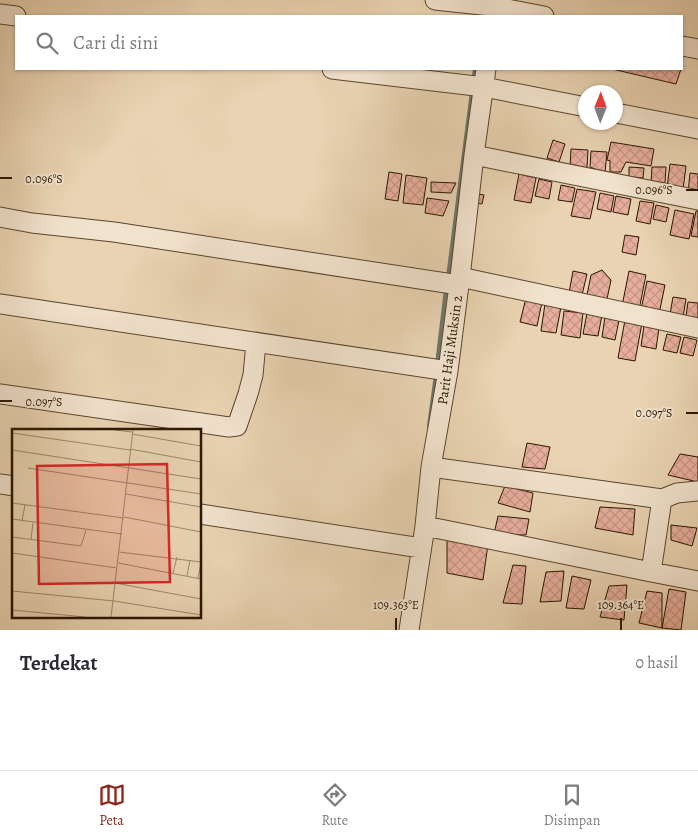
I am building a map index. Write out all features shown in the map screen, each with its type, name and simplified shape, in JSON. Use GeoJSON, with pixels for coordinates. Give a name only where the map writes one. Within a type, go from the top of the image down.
{"type":"FeatureCollection","features":[{"type":"Feature","properties":{"kind":"street"},"geometry":{"type":"LineString","coordinates":[[435,0],[537,15]]}},
{"type":"Feature","properties":{"kind":"street"},"geometry":{"type":"LineString","coordinates":[[0,14],[15,16]]}},
{"type":"Feature","properties":{"kind":"street"},"geometry":{"type":"LineString","coordinates":[[683,46],[698,49]]}},
{"type":"Feature","properties":{"kind":"street"},"geometry":{"type":"LineString","coordinates":[[349,70],[485,78],[578,105]]}},
{"type":"Feature","properties":{"kind":"street","name":"Parit Haji Muksin 2"},"geometry":{"type":"LineString","coordinates":[[409,630],[425,526],[431,466],[448,371],[485,78]]}},
{"type":"Feature","properties":{"kind":"street"},"geometry":{"type":"LineString","coordinates":[[623,114],[698,129]]}},
{"type":"Feature","properties":{"kind":"street"},"geometry":{"type":"LineString","coordinates":[[474,155],[698,200]]}},
{"type":"Feature","properties":{"kind":"street"},"geometry":{"type":"LineString","coordinates":[[0,217],[32,223],[114,232],[460,281],[698,328]]}},
{"type":"Feature","properties":{"kind":"street"},"geometry":{"type":"LineString","coordinates":[[0,304],[448,371]]}},
{"type":"Feature","properties":{"kind":"street"},"geometry":{"type":"LineString","coordinates":[[0,394],[229,427],[237,426],[252,375],[256,343]]}},
{"type":"Feature","properties":{"kind":"street"},"geometry":{"type":"LineString","coordinates":[[431,466],[662,499],[677,493],[698,491]]}},
{"type":"Feature","properties":{"kind":"street"},"geometry":{"type":"LineString","coordinates":[[651,572],[662,499]]}},
{"type":"Feature","properties":{"kind":"street"},"geometry":{"type":"LineString","coordinates":[[201,514],[421,548]]}},
{"type":"Feature","properties":{"kind":"street"},"geometry":{"type":"LineString","coordinates":[[425,526],[698,581]]}},
{"type":"Feature","properties":{"kind":"building"},"geometry":{"type":"Polygon","coordinates":[[[616,70],[681,70],[676,84],[616,70]]]}},
{"type":"Feature","properties":{"kind":"building"},"geometry":{"type":"Polygon","coordinates":[[[553,140],[565,144],[559,162],[547,158],[553,140]]]}},
{"type":"Feature","properties":{"kind":"building"},"geometry":{"type":"Polygon","coordinates":[[[611,142],[654,149],[651,166],[626,162],[621,172],[610,172],[610,161],[607,160],[611,142]]]}},
{"type":"Feature","properties":{"kind":"building"},"geometry":{"type":"Polygon","coordinates":[[[571,149],[588,150],[587,168],[570,167],[571,149]]]}},
{"type":"Feature","properties":{"kind":"building"},"geometry":{"type":"Polygon","coordinates":[[[591,151],[607,152],[605,173],[590,167],[591,151]]]}},
{"type":"Feature","properties":{"kind":"building"},"geometry":{"type":"Polygon","coordinates":[[[670,164],[686,166],[683,190],[667,188],[670,164]]]}},
{"type":"Feature","properties":{"kind":"building"},"geometry":{"type":"Polygon","coordinates":[[[629,167],[644,168],[643,178],[629,177],[629,167]]]}},
{"type":"Feature","properties":{"kind":"building"},"geometry":{"type":"Polygon","coordinates":[[[652,167],[666,167],[665,183],[651,183],[652,167]]]}},
{"type":"Feature","properties":{"kind":"building"},"geometry":{"type":"Polygon","coordinates":[[[389,172],[402,174],[398,201],[385,199],[389,172]]]}},
{"type":"Feature","properties":{"kind":"building"},"geometry":{"type":"Polygon","coordinates":[[[690,173],[698,174],[698,194],[688,193],[690,173]]]}},
{"type":"Feature","properties":{"kind":"building"},"geometry":{"type":"Polygon","coordinates":[[[519,174],[536,178],[531,203],[514,200],[519,174]]]}},
{"type":"Feature","properties":{"kind":"building"},"geometry":{"type":"Polygon","coordinates":[[[406,175],[427,178],[423,205],[403,203],[406,175]]]}},
{"type":"Feature","properties":{"kind":"building"},"geometry":{"type":"Polygon","coordinates":[[[539,179],[552,182],[549,199],[535,196],[539,179]]]}},
{"type":"Feature","properties":{"kind":"building"},"geometry":{"type":"Polygon","coordinates":[[[431,182],[456,183],[451,193],[431,192],[431,182]]]}},
{"type":"Feature","properties":{"kind":"building"},"geometry":{"type":"Polygon","coordinates":[[[561,185],[575,188],[572,202],[558,200],[561,185]]]}},
{"type":"Feature","properties":{"kind":"building"},"geometry":{"type":"Polygon","coordinates":[[[577,189],[596,192],[590,219],[571,216],[577,189]]]}},
{"type":"Feature","properties":{"kind":"building"},"geometry":{"type":"Polygon","coordinates":[[[471,193],[484,195],[482,204],[470,202],[471,193]]]}},
{"type":"Feature","properties":{"kind":"building"},"geometry":{"type":"Polygon","coordinates":[[[600,193],[614,196],[611,212],[597,209],[600,193]]]}},
{"type":"Feature","properties":{"kind":"building"},"geometry":{"type":"Polygon","coordinates":[[[616,196],[631,199],[628,215],[613,212],[616,196]]]}},
{"type":"Feature","properties":{"kind":"building"},"geometry":{"type":"Polygon","coordinates":[[[427,198],[449,201],[443,216],[425,213],[427,198]]]}},
{"type":"Feature","properties":{"kind":"building"},"geometry":{"type":"Polygon","coordinates":[[[640,201],[654,203],[650,224],[636,221],[640,201]]]}},
{"type":"Feature","properties":{"kind":"building"},"geometry":{"type":"Polygon","coordinates":[[[656,205],[669,208],[666,222],[653,219],[656,205]]]}},
{"type":"Feature","properties":{"kind":"building"},"geometry":{"type":"Polygon","coordinates":[[[675,210],[694,214],[689,239],[670,235],[675,210]]]}},
{"type":"Feature","properties":{"kind":"building"},"geometry":{"type":"Polygon","coordinates":[[[696,211],[698,211],[698,237],[691,236],[696,211]]]}},
{"type":"Feature","properties":{"kind":"building"},"geometry":{"type":"Polygon","coordinates":[[[625,235],[639,237],[636,255],[622,252],[625,235]]]}},
{"type":"Feature","properties":{"kind":"building"},"geometry":{"type":"Polygon","coordinates":[[[602,270],[611,280],[607,299],[587,295],[591,275],[602,270]]]}},
{"type":"Feature","properties":{"kind":"building"},"geometry":{"type":"Polygon","coordinates":[[[573,271],[587,274],[582,295],[569,293],[573,271]]]}},
{"type":"Feature","properties":{"kind":"building"},"geometry":{"type":"Polygon","coordinates":[[[629,271],[646,275],[639,310],[622,306],[629,271]]]}},
{"type":"Feature","properties":{"kind":"building"},"geometry":{"type":"Polygon","coordinates":[[[647,281],[665,285],[659,314],[641,310],[647,281]]]}},
{"type":"Feature","properties":{"kind":"building"},"geometry":{"type":"Polygon","coordinates":[[[673,297],[686,299],[683,317],[670,314],[673,297]]]}},
{"type":"Feature","properties":{"kind":"building"},"geometry":{"type":"Polygon","coordinates":[[[526,298],[542,302],[537,326],[520,322],[526,298]]]}},
{"type":"Feature","properties":{"kind":"building"},"geometry":{"type":"Polygon","coordinates":[[[688,302],[698,303],[698,318],[686,316],[688,302]]]}},
{"type":"Feature","properties":{"kind":"building"},"geometry":{"type":"Polygon","coordinates":[[[545,304],[561,307],[556,333],[541,331],[545,304]]]}},
{"type":"Feature","properties":{"kind":"building"},"geometry":{"type":"Polygon","coordinates":[[[564,311],[583,313],[580,338],[561,335],[564,311]]]}},
{"type":"Feature","properties":{"kind":"building"},"geometry":{"type":"Polygon","coordinates":[[[587,313],[602,315],[598,336],[583,334],[587,313]]]}},
{"type":"Feature","properties":{"kind":"building"},"geometry":{"type":"Polygon","coordinates":[[[605,317],[619,320],[615,340],[602,337],[605,317]]]}},
{"type":"Feature","properties":{"kind":"building"},"geometry":{"type":"Polygon","coordinates":[[[625,320],[642,323],[635,361],[618,358],[625,320]]]}},
{"type":"Feature","properties":{"kind":"building"},"geometry":{"type":"Polygon","coordinates":[[[644,326],[659,328],[656,349],[641,346],[644,326]]]}},
{"type":"Feature","properties":{"kind":"building"},"geometry":{"type":"Polygon","coordinates":[[[667,334],[681,337],[677,353],[663,350],[667,334]]]}},
{"type":"Feature","properties":{"kind":"building"},"geometry":{"type":"Polygon","coordinates":[[[684,337],[697,340],[693,356],[680,353],[684,337]]]}},
{"type":"Feature","properties":{"kind":"building"},"geometry":{"type":"Polygon","coordinates":[[[527,443],[550,447],[545,469],[522,467],[527,443]]]}},
{"type":"Feature","properties":{"kind":"building"},"geometry":{"type":"Polygon","coordinates":[[[680,454],[698,457],[698,482],[668,475],[680,454]]]}},
{"type":"Feature","properties":{"kind":"building"},"geometry":{"type":"Polygon","coordinates":[[[505,486],[533,493],[530,512],[498,503],[505,486]]]}},
{"type":"Feature","properties":{"kind":"building"},"geometry":{"type":"Polygon","coordinates":[[[600,507],[635,509],[633,535],[595,528],[600,507]]]}},
{"type":"Feature","properties":{"kind":"building"},"geometry":{"type":"Polygon","coordinates":[[[498,516],[529,519],[526,535],[494,534],[498,516]]]}},
{"type":"Feature","properties":{"kind":"building"},"geometry":{"type":"Polygon","coordinates":[[[671,525],[697,528],[692,546],[671,540],[671,525]]]}},
{"type":"Feature","properties":{"kind":"building"},"geometry":{"type":"Polygon","coordinates":[[[447,538],[488,544],[483,580],[447,573],[447,538]]]}},
{"type":"Feature","properties":{"kind":"building"},"geometry":{"type":"Polygon","coordinates":[[[513,565],[526,566],[522,604],[503,603],[513,565]]]}},
{"type":"Feature","properties":{"kind":"building"},"geometry":{"type":"Polygon","coordinates":[[[564,571],[561,601],[540,602],[546,572],[564,571]]]}},
{"type":"Feature","properties":{"kind":"building"},"geometry":{"type":"Polygon","coordinates":[[[572,576],[591,580],[584,609],[566,608],[572,576]]]}},
{"type":"Feature","properties":{"kind":"building"},"geometry":{"type":"Polygon","coordinates":[[[627,585],[624,620],[600,617],[609,586],[627,585]]]}},
{"type":"Feature","properties":{"kind":"building"},"geometry":{"type":"Polygon","coordinates":[[[669,589],[686,592],[681,630],[662,628],[669,589]]]}},
{"type":"Feature","properties":{"kind":"building"},"geometry":{"type":"Polygon","coordinates":[[[647,591],[662,593],[662,628],[639,623],[647,591]]]}},
{"type":"Feature","properties":{"kind":"waterway"},"geometry":{"type":"LineString","coordinates":[[473,81],[475,70]]}},
{"type":"Feature","properties":{"kind":"waterway"},"geometry":{"type":"LineString","coordinates":[[448,277],[472,91]]}},
{"type":"Feature","properties":{"kind":"waterway"},"geometry":{"type":"LineString","coordinates":[[437,364],[446,289]]}},
{"type":"Feature","properties":{"kind":"waterway"},"geometry":{"type":"LineString","coordinates":[[429,426],[436,374]]}}]}
